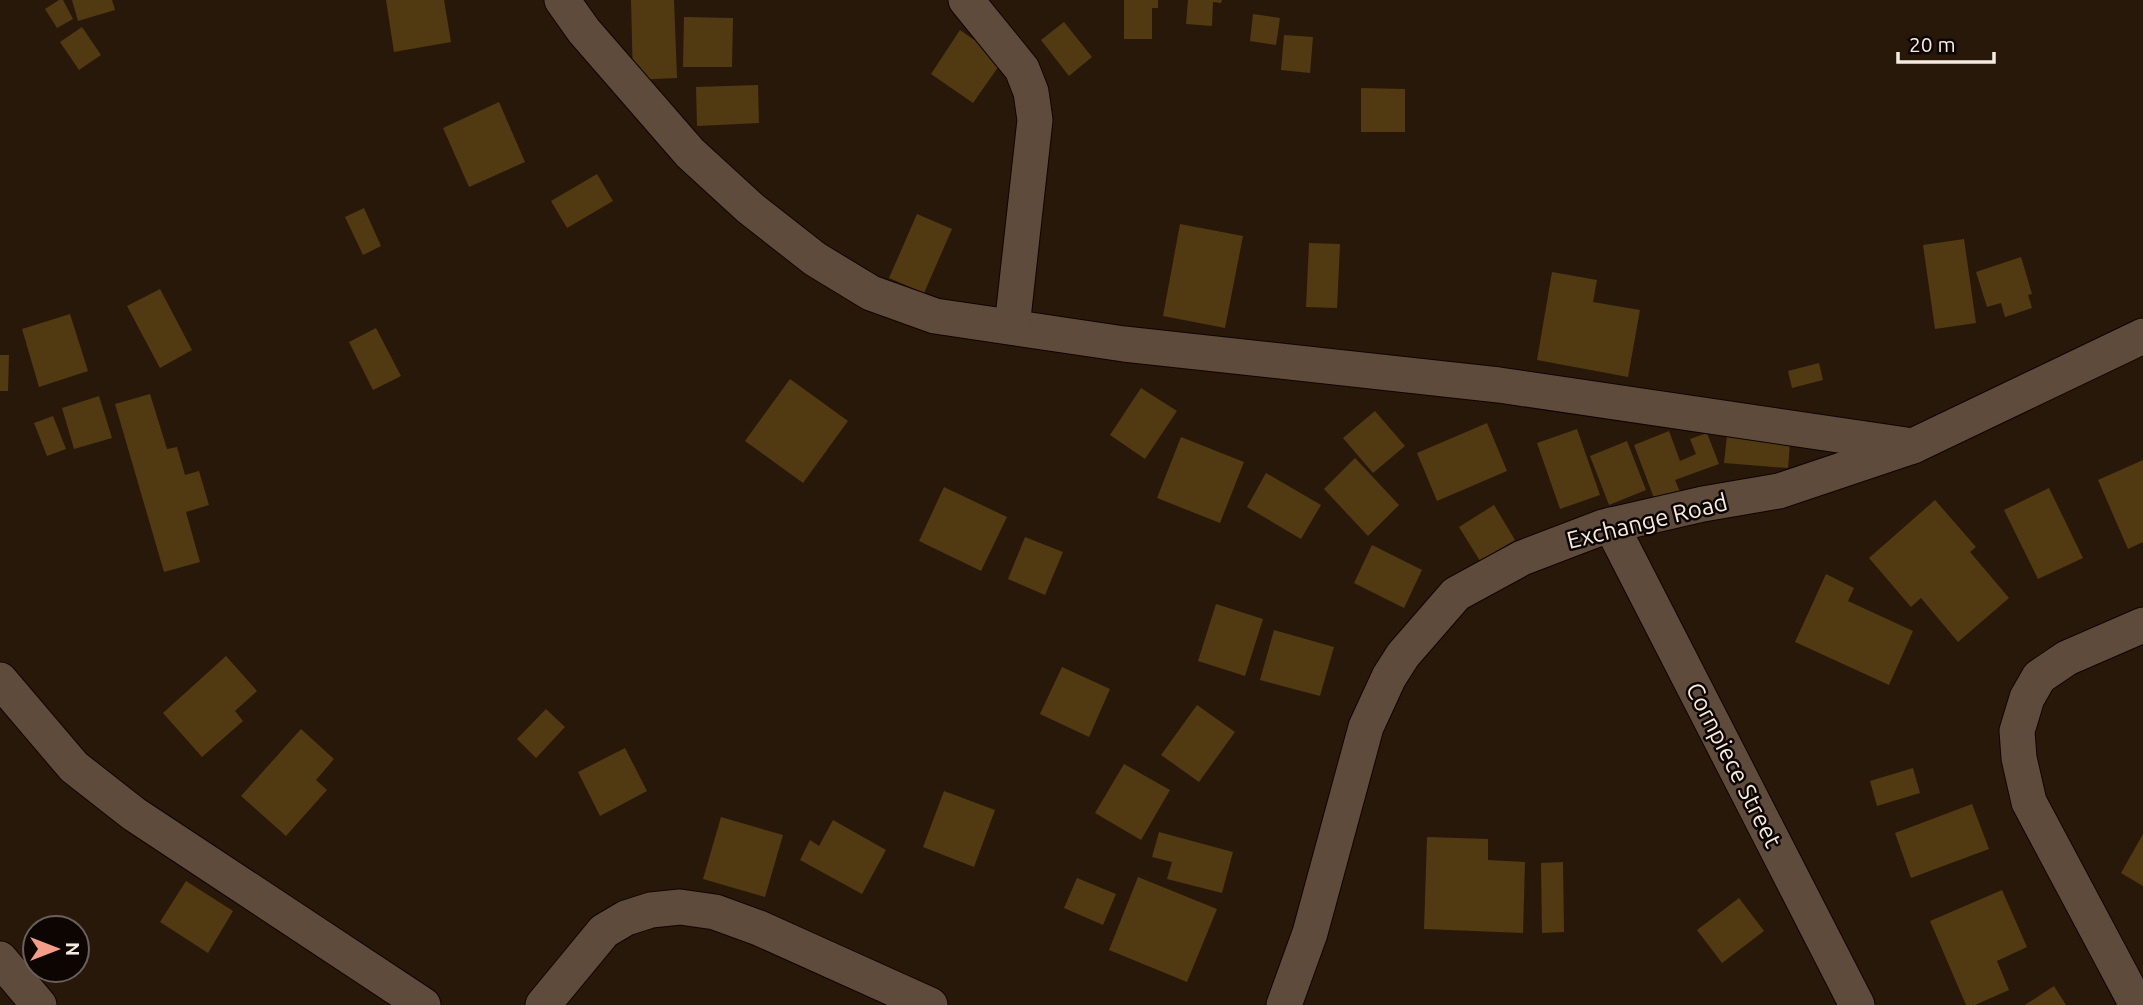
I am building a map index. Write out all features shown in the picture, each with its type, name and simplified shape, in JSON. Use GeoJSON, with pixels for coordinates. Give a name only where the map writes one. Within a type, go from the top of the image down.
{"type":"FeatureCollection","features":[{"type":"Feature","properties":{"kind":"street"},"geometry":{"type":"LineString","coordinates":[[562,0],[584,31],[690,153],[750,208],[815,259],[871,293],[935,316],[1124,344],[1499,385],[1913,446]]}},
{"type":"Feature","properties":{"kind":"street"},"geometry":{"type":"LineString","coordinates":[[966,0],[1022,69],[1031,92],[1035,120],[1012,327]]}},
{"type":"Feature","properties":{"kind":"street","name":"Exchange Road"},"geometry":{"type":"LineString","coordinates":[[1284,1005],[1310,933],[1366,727],[1389,677],[1403,655],[1456,594],[1522,558],[1611,525],[1779,491],[1913,446],[2143,336]]}},
{"type":"Feature","properties":{"kind":"street","name":"Cornpiece Street"},"geometry":{"type":"LineString","coordinates":[[1611,525],[1857,1005]]}},
{"type":"Feature","properties":{"kind":"street"},"geometry":{"type":"LineString","coordinates":[[2137,1005],[2029,802],[2019,758],[2017,731],[2027,698],[2039,677],[2067,658],[2143,625]]}},
{"type":"Feature","properties":{"kind":"street"},"geometry":{"type":"LineString","coordinates":[[0,680],[74,767],[134,814],[423,1005]]}},
{"type":"Feature","properties":{"kind":"street"},"geometry":{"type":"LineString","coordinates":[[543,1005],[604,931],[626,918],[652,910],[680,907],[715,912],[760,928],[930,1005]]}},
{"type":"Feature","properties":{"kind":"street"},"geometry":{"type":"LineString","coordinates":[[0,959],[39,1005]]}},
{"type":"Feature","properties":{"kind":"building"},"geometry":{"type":"Polygon","coordinates":[[[63,0],[73,19],[57,28],[45,9],[63,0]]]}},
{"type":"Feature","properties":{"kind":"building"},"geometry":{"type":"Polygon","coordinates":[[[72,0],[112,0],[115,10],[78,21],[72,0]]]}},
{"type":"Feature","properties":{"kind":"building"},"geometry":{"type":"Polygon","coordinates":[[[386,0],[444,0],[451,42],[394,52],[386,0]]]}},
{"type":"Feature","properties":{"kind":"building"},"geometry":{"type":"Polygon","coordinates":[[[631,0],[674,0],[677,78],[633,80],[631,0]]]}},
{"type":"Feature","properties":{"kind":"building"},"geometry":{"type":"Polygon","coordinates":[[[1124,0],[1158,0],[1158,8],[1152,8],[1152,39],[1124,39],[1124,0]]]}},
{"type":"Feature","properties":{"kind":"building"},"geometry":{"type":"Polygon","coordinates":[[[1188,0],[1222,0],[1221,3],[1213,2],[1212,26],[1186,24],[1188,0]]]}},
{"type":"Feature","properties":{"kind":"building"},"geometry":{"type":"Polygon","coordinates":[[[1253,14],[1280,18],[1276,45],[1250,41],[1253,14]]]}},
{"type":"Feature","properties":{"kind":"building"},"geometry":{"type":"Polygon","coordinates":[[[684,17],[733,18],[732,67],[683,67],[684,17]]]}},
{"type":"Feature","properties":{"kind":"building"},"geometry":{"type":"Polygon","coordinates":[[[1064,22],[1092,57],[1069,76],[1041,40],[1064,22]]]}},
{"type":"Feature","properties":{"kind":"building"},"geometry":{"type":"Polygon","coordinates":[[[82,27],[101,55],[79,70],[60,42],[82,27]]]}},
{"type":"Feature","properties":{"kind":"building"},"geometry":{"type":"Polygon","coordinates":[[[960,30],[1003,60],[973,103],[931,74],[960,30]]]}},
{"type":"Feature","properties":{"kind":"building"},"geometry":{"type":"Polygon","coordinates":[[[1284,35],[1313,37],[1310,73],[1281,70],[1284,35]]]}},
{"type":"Feature","properties":{"kind":"building"},"geometry":{"type":"Polygon","coordinates":[[[758,85],[759,123],[697,126],[696,87],[758,85]]]}},
{"type":"Feature","properties":{"kind":"building"},"geometry":{"type":"Polygon","coordinates":[[[1361,88],[1405,89],[1405,132],[1361,132],[1361,88]]]}},
{"type":"Feature","properties":{"kind":"building"},"geometry":{"type":"Polygon","coordinates":[[[499,102],[525,162],[469,187],[443,128],[499,102]]]}},
{"type":"Feature","properties":{"kind":"building"},"geometry":{"type":"Polygon","coordinates":[[[597,174],[613,201],[567,228],[551,201],[597,174]]]}},
{"type":"Feature","properties":{"kind":"building"},"geometry":{"type":"Polygon","coordinates":[[[364,208],[381,246],[363,255],[345,217],[364,208]]]}},
{"type":"Feature","properties":{"kind":"building"},"geometry":{"type":"Polygon","coordinates":[[[917,214],[952,229],[924,293],[889,278],[917,214]]]}},
{"type":"Feature","properties":{"kind":"building"},"geometry":{"type":"Polygon","coordinates":[[[1180,224],[1243,236],[1225,328],[1163,316],[1180,224]]]}},
{"type":"Feature","properties":{"kind":"building"},"geometry":{"type":"Polygon","coordinates":[[[1964,239],[1976,323],[1935,329],[1923,245],[1964,239]]]}},
{"type":"Feature","properties":{"kind":"building"},"geometry":{"type":"Polygon","coordinates":[[[1309,243],[1340,244],[1337,308],[1306,307],[1309,243]]]}},
{"type":"Feature","properties":{"kind":"building"},"geometry":{"type":"Polygon","coordinates":[[[2021,257],[2032,294],[2028,295],[2032,308],[2005,317],[2001,303],[1987,307],[1976,272],[2021,257]]]}},
{"type":"Feature","properties":{"kind":"building"},"geometry":{"type":"Polygon","coordinates":[[[1552,272],[1597,280],[1593,302],[1640,310],[1628,377],[1537,360],[1552,272]]]}},
{"type":"Feature","properties":{"kind":"building"},"geometry":{"type":"Polygon","coordinates":[[[160,289],[192,350],[160,368],[127,306],[160,289]]]}},
{"type":"Feature","properties":{"kind":"building"},"geometry":{"type":"Polygon","coordinates":[[[70,314],[88,371],[39,387],[22,329],[70,314]]]}},
{"type":"Feature","properties":{"kind":"building"},"geometry":{"type":"Polygon","coordinates":[[[376,328],[401,376],[373,390],[349,342],[376,328]]]}},
{"type":"Feature","properties":{"kind":"building"},"geometry":{"type":"Polygon","coordinates":[[[0,355],[9,355],[8,391],[0,391],[0,355]]]}},
{"type":"Feature","properties":{"kind":"building"},"geometry":{"type":"Polygon","coordinates":[[[1819,363],[1823,380],[1792,388],[1788,371],[1819,363]]]}},
{"type":"Feature","properties":{"kind":"building"},"geometry":{"type":"Polygon","coordinates":[[[790,379],[848,421],[803,483],[745,441],[790,379]]]}},
{"type":"Feature","properties":{"kind":"building"},"geometry":{"type":"Polygon","coordinates":[[[1141,388],[1177,411],[1145,459],[1110,435],[1141,388]]]}},
{"type":"Feature","properties":{"kind":"building"},"geometry":{"type":"Polygon","coordinates":[[[150,394],[167,449],[177,447],[185,475],[199,471],[209,505],[186,512],[200,562],[164,572],[115,404],[150,394]]]}},
{"type":"Feature","properties":{"kind":"building"},"geometry":{"type":"Polygon","coordinates":[[[99,396],[112,438],[74,449],[62,408],[99,396]]]}},
{"type":"Feature","properties":{"kind":"building"},"geometry":{"type":"Polygon","coordinates":[[[1375,411],[1405,446],[1373,473],[1343,438],[1375,411]]]}},
{"type":"Feature","properties":{"kind":"building"},"geometry":{"type":"Polygon","coordinates":[[[53,416],[66,449],[47,456],[34,423],[53,416]]]}},
{"type":"Feature","properties":{"kind":"building"},"geometry":{"type":"Polygon","coordinates":[[[1487,423],[1507,471],[1437,501],[1417,453],[1487,423]]]}},
{"type":"Feature","properties":{"kind":"building"},"geometry":{"type":"Polygon","coordinates":[[[1577,429],[1600,495],[1560,509],[1537,443],[1577,429]]]}},
{"type":"Feature","properties":{"kind":"building"},"geometry":{"type":"Polygon","coordinates":[[[1669,431],[1680,461],[1696,454],[1690,439],[1707,433],[1719,464],[1675,480],[1682,497],[1657,506],[1634,445],[1669,431]]]}},
{"type":"Feature","properties":{"kind":"building"},"geometry":{"type":"Polygon","coordinates":[[[1727,436],[1790,442],[1788,468],[1724,463],[1727,436]]]}},
{"type":"Feature","properties":{"kind":"building"},"geometry":{"type":"Polygon","coordinates":[[[1181,437],[1244,462],[1220,523],[1157,498],[1181,437]]]}},
{"type":"Feature","properties":{"kind":"building"},"geometry":{"type":"Polygon","coordinates":[[[1627,441],[1646,490],[1609,505],[1590,456],[1627,441]]]}},
{"type":"Feature","properties":{"kind":"building"},"geometry":{"type":"Polygon","coordinates":[[[1355,458],[1399,505],[1368,536],[1324,489],[1355,458]]]}},
{"type":"Feature","properties":{"kind":"building"},"geometry":{"type":"Polygon","coordinates":[[[2143,460],[2143,542],[2128,549],[2098,480],[2143,460]]]}},
{"type":"Feature","properties":{"kind":"building"},"geometry":{"type":"Polygon","coordinates":[[[1266,473],[1321,505],[1301,539],[1247,507],[1266,473]]]}},
{"type":"Feature","properties":{"kind":"building"},"geometry":{"type":"Polygon","coordinates":[[[944,487],[1007,517],[981,571],[919,541],[944,487]]]}},
{"type":"Feature","properties":{"kind":"building"},"geometry":{"type":"Polygon","coordinates":[[[2049,488],[2083,558],[2038,579],[2004,510],[2049,488]]]}},
{"type":"Feature","properties":{"kind":"building"},"geometry":{"type":"Polygon","coordinates":[[[1935,500],[1976,547],[1970,552],[2009,598],[1958,642],[1921,598],[1911,607],[1869,558],[1935,500]]]}},
{"type":"Feature","properties":{"kind":"building"},"geometry":{"type":"Polygon","coordinates":[[[1494,505],[1515,540],[1480,561],[1459,527],[1494,505]]]}},
{"type":"Feature","properties":{"kind":"building"},"geometry":{"type":"Polygon","coordinates":[[[1025,537],[1063,552],[1045,595],[1008,579],[1025,537]]]}},
{"type":"Feature","properties":{"kind":"building"},"geometry":{"type":"Polygon","coordinates":[[[1372,545],[1422,570],[1404,608],[1354,583],[1372,545]]]}},
{"type":"Feature","properties":{"kind":"building"},"geometry":{"type":"Polygon","coordinates":[[[1826,574],[1854,588],[1848,601],[1913,631],[1889,685],[1795,642],[1826,574]]]}},
{"type":"Feature","properties":{"kind":"building"},"geometry":{"type":"Polygon","coordinates":[[[1216,604],[1263,619],[1245,676],[1198,661],[1216,604]]]}},
{"type":"Feature","properties":{"kind":"building"},"geometry":{"type":"Polygon","coordinates":[[[1274,630],[1334,647],[1320,696],[1260,680],[1274,630]]]}},
{"type":"Feature","properties":{"kind":"building"},"geometry":{"type":"Polygon","coordinates":[[[226,656],[257,691],[235,711],[243,721],[202,757],[163,713],[226,656]]]}},
{"type":"Feature","properties":{"kind":"building"},"geometry":{"type":"Polygon","coordinates":[[[1062,667],[1110,689],[1089,737],[1040,714],[1062,667]]]}},
{"type":"Feature","properties":{"kind":"building"},"geometry":{"type":"Polygon","coordinates":[[[1197,705],[1235,732],[1199,782],[1161,755],[1197,705]]]}},
{"type":"Feature","properties":{"kind":"building"},"geometry":{"type":"Polygon","coordinates":[[[546,709],[565,727],[536,758],[517,739],[546,709]]]}},
{"type":"Feature","properties":{"kind":"building"},"geometry":{"type":"Polygon","coordinates":[[[301,729],[334,759],[316,780],[327,790],[286,836],[241,796],[301,729]]]}},
{"type":"Feature","properties":{"kind":"building"},"geometry":{"type":"Polygon","coordinates":[[[625,748],[647,791],[600,816],[578,772],[625,748]]]}},
{"type":"Feature","properties":{"kind":"building"},"geometry":{"type":"Polygon","coordinates":[[[1124,764],[1170,790],[1141,840],[1095,813],[1124,764]]]}},
{"type":"Feature","properties":{"kind":"building"},"geometry":{"type":"Polygon","coordinates":[[[1913,768],[1920,793],[1877,806],[1870,781],[1913,768]]]}},
{"type":"Feature","properties":{"kind":"building"},"geometry":{"type":"Polygon","coordinates":[[[944,791],[995,810],[974,867],[923,847],[944,791]]]}},
{"type":"Feature","properties":{"kind":"building"},"geometry":{"type":"Polygon","coordinates":[[[1972,804],[1989,849],[1911,878],[1895,833],[1972,804]]]}},
{"type":"Feature","properties":{"kind":"building"},"geometry":{"type":"Polygon","coordinates":[[[721,817],[783,835],[765,897],[703,879],[721,817]]]}},
{"type":"Feature","properties":{"kind":"building"},"geometry":{"type":"Polygon","coordinates":[[[833,820],[886,850],[862,894],[800,860],[810,840],[819,846],[833,820]]]}},
{"type":"Feature","properties":{"kind":"building"},"geometry":{"type":"Polygon","coordinates":[[[1159,832],[1233,852],[1222,893],[1167,879],[1172,862],[1152,857],[1159,832]]]}},
{"type":"Feature","properties":{"kind":"building"},"geometry":{"type":"Polygon","coordinates":[[[2143,834],[2143,886],[2121,873],[2143,834]]]}},
{"type":"Feature","properties":{"kind":"building"},"geometry":{"type":"Polygon","coordinates":[[[1427,837],[1488,839],[1488,860],[1525,862],[1523,933],[1424,929],[1427,837]]]}},
{"type":"Feature","properties":{"kind":"building"},"geometry":{"type":"Polygon","coordinates":[[[1563,862],[1564,932],[1542,933],[1541,863],[1563,862]]]}},
{"type":"Feature","properties":{"kind":"building"},"geometry":{"type":"Polygon","coordinates":[[[1138,877],[1217,909],[1187,982],[1109,950],[1138,877]]]}},
{"type":"Feature","properties":{"kind":"building"},"geometry":{"type":"Polygon","coordinates":[[[1077,878],[1116,894],[1103,925],[1064,908],[1077,878]]]}},
{"type":"Feature","properties":{"kind":"building"},"geometry":{"type":"Polygon","coordinates":[[[186,881],[233,911],[208,953],[160,922],[186,881]]]}},
{"type":"Feature","properties":{"kind":"building"},"geometry":{"type":"Polygon","coordinates":[[[2002,890],[2027,947],[1997,961],[2009,990],[1975,1005],[1966,1005],[1930,921],[2002,890]]]}},
{"type":"Feature","properties":{"kind":"building"},"geometry":{"type":"Polygon","coordinates":[[[1739,898],[1764,931],[1722,963],[1697,930],[1739,898]]]}},
{"type":"Feature","properties":{"kind":"building"},"geometry":{"type":"Polygon","coordinates":[[[2054,986],[2066,1005],[2025,1005],[2054,986]]]}}]}
